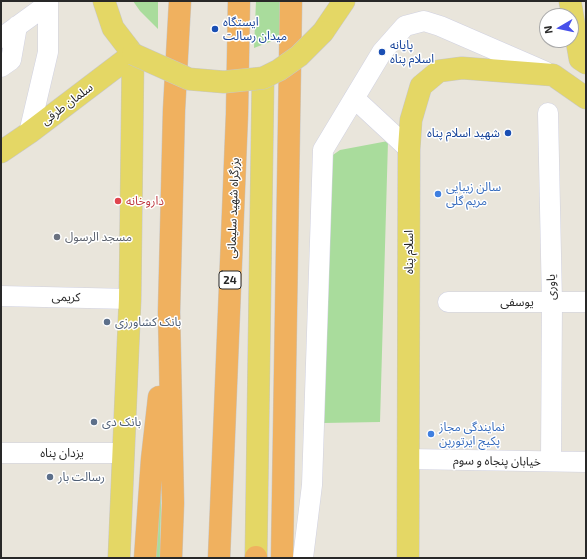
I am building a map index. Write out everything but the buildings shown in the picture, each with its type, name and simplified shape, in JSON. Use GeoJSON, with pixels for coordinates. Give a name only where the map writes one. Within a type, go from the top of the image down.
{"type":"FeatureCollection","features":[{"type":"Feature","properties":{"kind":"highway"},"geometry":{"type":"LineString","coordinates":[[171,558],[173,503],[169,312],[174,110],[180,1]]}},
{"type":"Feature","properties":{"kind":"highway","name":"بزرگراه شهید سلیمانی"},"geometry":{"type":"LineString","coordinates":[[219,558],[237,114],[239,1]]}},
{"type":"Feature","properties":{"kind":"highway"},"geometry":{"type":"LineString","coordinates":[[282,558],[291,1]]}},
{"type":"Feature","properties":{"kind":"highway"},"geometry":{"type":"LineString","coordinates":[[145,558],[152,459],[169,312]]}},
{"type":"Feature","properties":{"kind":"main road"},"geometry":{"type":"LineString","coordinates":[[104,1],[113,28],[133,54],[189,79],[224,82],[263,78],[279,70],[299,56],[323,32],[344,1]]}},
{"type":"Feature","properties":{"kind":"main road"},"geometry":{"type":"LineString","coordinates":[[570,1],[580,59],[586,63]]}},
{"type":"Feature","properties":{"kind":"main road"},"geometry":{"type":"LineString","coordinates":[[119,558],[130,299],[133,54]]}},
{"type":"Feature","properties":{"kind":"main road","name":"سلمان طرقی"},"geometry":{"type":"LineString","coordinates":[[1,152],[29,133],[133,54]]}},
{"type":"Feature","properties":{"kind":"main road","name":"اسلام پناه"},"geometry":{"type":"LineString","coordinates":[[408,558],[409,148],[411,120],[421,86],[439,71],[462,68],[552,75]]}},
{"type":"Feature","properties":{"kind":"main road"},"geometry":{"type":"LineString","coordinates":[[552,75],[586,98]]}},
{"type":"Feature","properties":{"kind":"main road"},"geometry":{"type":"LineString","coordinates":[[256,558],[263,78]]}},
{"type":"Feature","properties":{"kind":"street"},"geometry":{"type":"LineString","coordinates":[[1,38],[48,2]]}},
{"type":"Feature","properties":{"kind":"street"},"geometry":{"type":"LineString","coordinates":[[29,133],[48,52],[48,2]]}},
{"type":"Feature","properties":{"kind":"street"},"geometry":{"type":"LineString","coordinates":[[304,558],[312,485],[323,150],[382,52],[405,26],[424,21],[440,26],[552,75]]}},
{"type":"Feature","properties":{"kind":"street"},"geometry":{"type":"LineString","coordinates":[[1,67],[11,60],[17,26]]}},
{"type":"Feature","properties":{"kind":"street"},"geometry":{"type":"LineString","coordinates":[[354,98],[409,148]]}},
{"type":"Feature","properties":{"kind":"street","name":"یاوری"},"geometry":{"type":"LineString","coordinates":[[548,113],[552,302],[551,461]]}},
{"type":"Feature","properties":{"kind":"street","name":"کریمی"},"geometry":{"type":"LineString","coordinates":[[1,296],[130,299]]}},
{"type":"Feature","properties":{"kind":"street","name":"یوسفی"},"geometry":{"type":"LineString","coordinates":[[448,302],[586,302]]}},
{"type":"Feature","properties":{"kind":"street","name":"یزدان پناه"},"geometry":{"type":"LineString","coordinates":[[1,453],[124,453]]}},
{"type":"Feature","properties":{"kind":"street","name":"خیابان پنجاه و سوم"},"geometry":{"type":"LineString","coordinates":[[408,460],[586,462]]}},
{"type":"Feature","properties":{"kind":"green space"},"geometry":{"type":"Polygon","coordinates":[[[133,1],[158,1],[158,29],[140,11],[133,1]]]}},
{"type":"Feature","properties":{"kind":"green space"},"geometry":{"type":"Polygon","coordinates":[[[256,1],[290,1],[290,31],[272,41],[254,48],[256,1]]]}},
{"type":"Feature","properties":{"kind":"green space"},"geometry":{"type":"Polygon","coordinates":[[[388,141],[380,422],[323,423],[330,157],[340,150],[388,141]]]}},
{"type":"Feature","properties":{"kind":"green space"},"geometry":{"type":"Polygon","coordinates":[[[162,454],[160,558],[155,558],[162,454]]]}},
{"type":"Feature","properties":{"kind":"place","name":"ایستگاه میدان رسالت"},"geometry":{"type":"Point","coordinates":[215,29]}},
{"type":"Feature","properties":{"kind":"place","name":"پایانه اسلام پناه"},"geometry":{"type":"Point","coordinates":[382,52]}},
{"type":"Feature","properties":{"kind":"place","name":"شهید اسلام پناه"},"geometry":{"type":"Point","coordinates":[508,133]}},
{"type":"Feature","properties":{"kind":"place","name":"سالن زیبایی مریم گلی"},"geometry":{"type":"Point","coordinates":[438,194]}},
{"type":"Feature","properties":{"kind":"place","name":"داروخانه"},"geometry":{"type":"Point","coordinates":[118,201]}},
{"type":"Feature","properties":{"kind":"place","name":"مسجد الرسول"},"geometry":{"type":"Point","coordinates":[57,237]}},
{"type":"Feature","properties":{"kind":"place","name":"بانک کشاورزی"},"geometry":{"type":"Point","coordinates":[107,322]}},
{"type":"Feature","properties":{"kind":"place","name":"بانک دی"},"geometry":{"type":"Point","coordinates":[94,422]}},
{"type":"Feature","properties":{"kind":"place","name":"نمایندگی مجاز پکیج ایرتورپن"},"geometry":{"type":"Point","coordinates":[431,434]}},
{"type":"Feature","properties":{"kind":"place","name":"رسالت بار"},"geometry":{"type":"Point","coordinates":[50,477]}}]}
